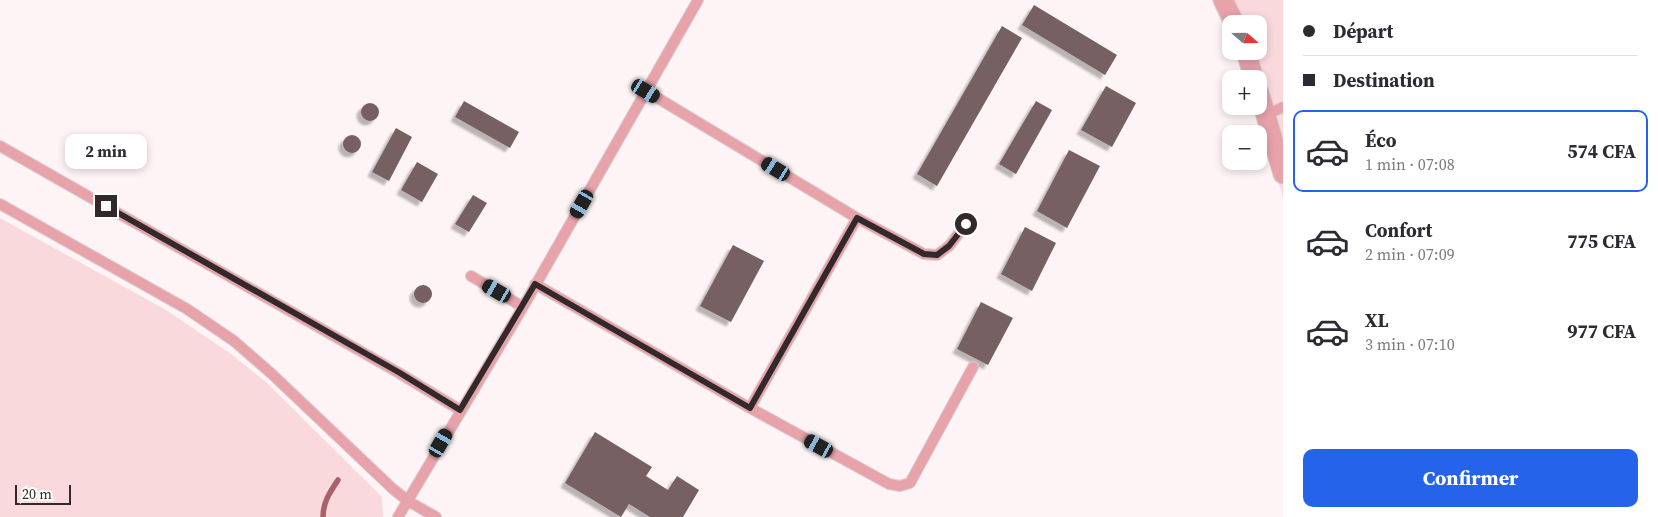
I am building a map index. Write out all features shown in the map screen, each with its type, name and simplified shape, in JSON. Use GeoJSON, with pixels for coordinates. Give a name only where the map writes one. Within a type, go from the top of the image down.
{"type":"FeatureCollection","features":[{"type":"Feature","properties":{"kind":"street"},"geometry":{"type":"LineString","coordinates":[[1223,0],[1230,15]]}},
{"type":"Feature","properties":{"kind":"street"},"geometry":{"type":"LineString","coordinates":[[1274,111],[1283,174]]}},
{"type":"Feature","properties":{"kind":"lane"},"geometry":{"type":"LineString","coordinates":[[398,517],[460,410],[523,308],[698,0]]}},
{"type":"Feature","properties":{"kind":"lane"},"geometry":{"type":"LineString","coordinates":[[646,91],[857,218],[924,254],[937,255],[949,246],[966,224]]}},
{"type":"Feature","properties":{"kind":"lane"},"geometry":{"type":"LineString","coordinates":[[0,146],[400,373],[460,410]]}},
{"type":"Feature","properties":{"kind":"lane"},"geometry":{"type":"LineString","coordinates":[[0,204],[187,309],[234,340],[364,463],[408,501],[436,517]]}},
{"type":"Feature","properties":{"kind":"lane"},"geometry":{"type":"LineString","coordinates":[[750,408],[857,218]]}},
{"type":"Feature","properties":{"kind":"lane"},"geometry":{"type":"LineString","coordinates":[[471,276],[523,308]]}},
{"type":"Feature","properties":{"kind":"lane"},"geometry":{"type":"LineString","coordinates":[[535,284],[750,408],[888,484],[900,486],[910,483],[973,367]]}},
{"type":"Feature","properties":{"kind":"shaded area"},"geometry":{"type":"Polygon","coordinates":[[[1212,0],[1283,0],[1283,197],[1267,143],[1267,125],[1262,125],[1259,115],[1267,115],[1267,70],[1241,70],[1238,60],[1268,60],[1268,15],[1222,15],[1222,24],[1212,0]]]}},
{"type":"Feature","properties":{"kind":"shaded area"},"geometry":{"type":"Polygon","coordinates":[[[0,218],[166,310],[231,354],[266,382],[382,497],[383,517],[0,517],[0,218]]]}},
{"type":"Feature","properties":{"kind":"building"},"geometry":{"type":"Polygon","coordinates":[[[1034,5],[1117,55],[1105,75],[1022,25],[1034,5]]]}},
{"type":"Feature","properties":{"kind":"building"},"geometry":{"type":"Polygon","coordinates":[[[1002,26],[1022,38],[937,186],[917,174],[1002,26]]]}},
{"type":"Feature","properties":{"kind":"building"},"geometry":{"type":"Polygon","coordinates":[[[1106,86],[1136,103],[1112,147],[1081,130],[1106,86]]]}},
{"type":"Feature","properties":{"kind":"building"},"geometry":{"type":"Polygon","coordinates":[[[464,101],[519,132],[510,148],[455,117],[464,101]]]}},
{"type":"Feature","properties":{"kind":"building"},"geometry":{"type":"Polygon","coordinates":[[[1036,101],[1052,110],[1016,174],[999,164],[1036,101]]]}},
{"type":"Feature","properties":{"kind":"building"},"geometry":{"type":"Polygon","coordinates":[[[370,103],[376,106],[379,112],[376,118],[370,121],[364,118],[361,112],[364,106],[370,103]]]}},
{"type":"Feature","properties":{"kind":"building"},"geometry":{"type":"Polygon","coordinates":[[[396,128],[412,137],[389,181],[372,172],[396,128]]]}},
{"type":"Feature","properties":{"kind":"building"},"geometry":{"type":"Polygon","coordinates":[[[352,135],[358,138],[361,144],[358,150],[352,153],[346,150],[343,144],[346,138],[352,135]]]}},
{"type":"Feature","properties":{"kind":"building"},"geometry":{"type":"Polygon","coordinates":[[[1069,150],[1100,166],[1067,228],[1037,211],[1069,150]]]}},
{"type":"Feature","properties":{"kind":"building"},"geometry":{"type":"Polygon","coordinates":[[[417,162],[438,174],[422,202],[401,190],[417,162]]]}},
{"type":"Feature","properties":{"kind":"building"},"geometry":{"type":"Polygon","coordinates":[[[473,195],[487,203],[469,232],[455,224],[473,195]]]}},
{"type":"Feature","properties":{"kind":"building"},"geometry":{"type":"Polygon","coordinates":[[[1025,227],[1056,243],[1032,291],[1001,274],[1025,227]]]}},
{"type":"Feature","properties":{"kind":"building"},"geometry":{"type":"Polygon","coordinates":[[[733,245],[764,261],[731,322],[700,306],[733,245]]]}},
{"type":"Feature","properties":{"kind":"building"},"geometry":{"type":"Polygon","coordinates":[[[423,285],[429,288],[432,294],[429,300],[423,303],[417,300],[414,294],[417,288],[423,285]]]}},
{"type":"Feature","properties":{"kind":"building"},"geometry":{"type":"Polygon","coordinates":[[[981,302],[1013,318],[988,365],[957,349],[981,302]]]}},
{"type":"Feature","properties":{"kind":"building"},"geometry":{"type":"Polygon","coordinates":[[[595,432],[652,467],[646,476],[668,490],[677,476],[699,490],[683,517],[650,517],[629,504],[621,517],[565,483],[595,432]]]}},
{"type":"Feature","properties":{"kind":"waterway"},"geometry":{"type":"LineString","coordinates":[[323,517],[326,502],[338,480]]}},
{"type":"Feature","properties":{"kind":"route"},"geometry":{"type":"LineString","coordinates":[[106,206],[400,373],[460,410],[523,308],[535,284],[750,408],[857,218],[924,254],[937,255],[949,246],[966,224]]}}]}
